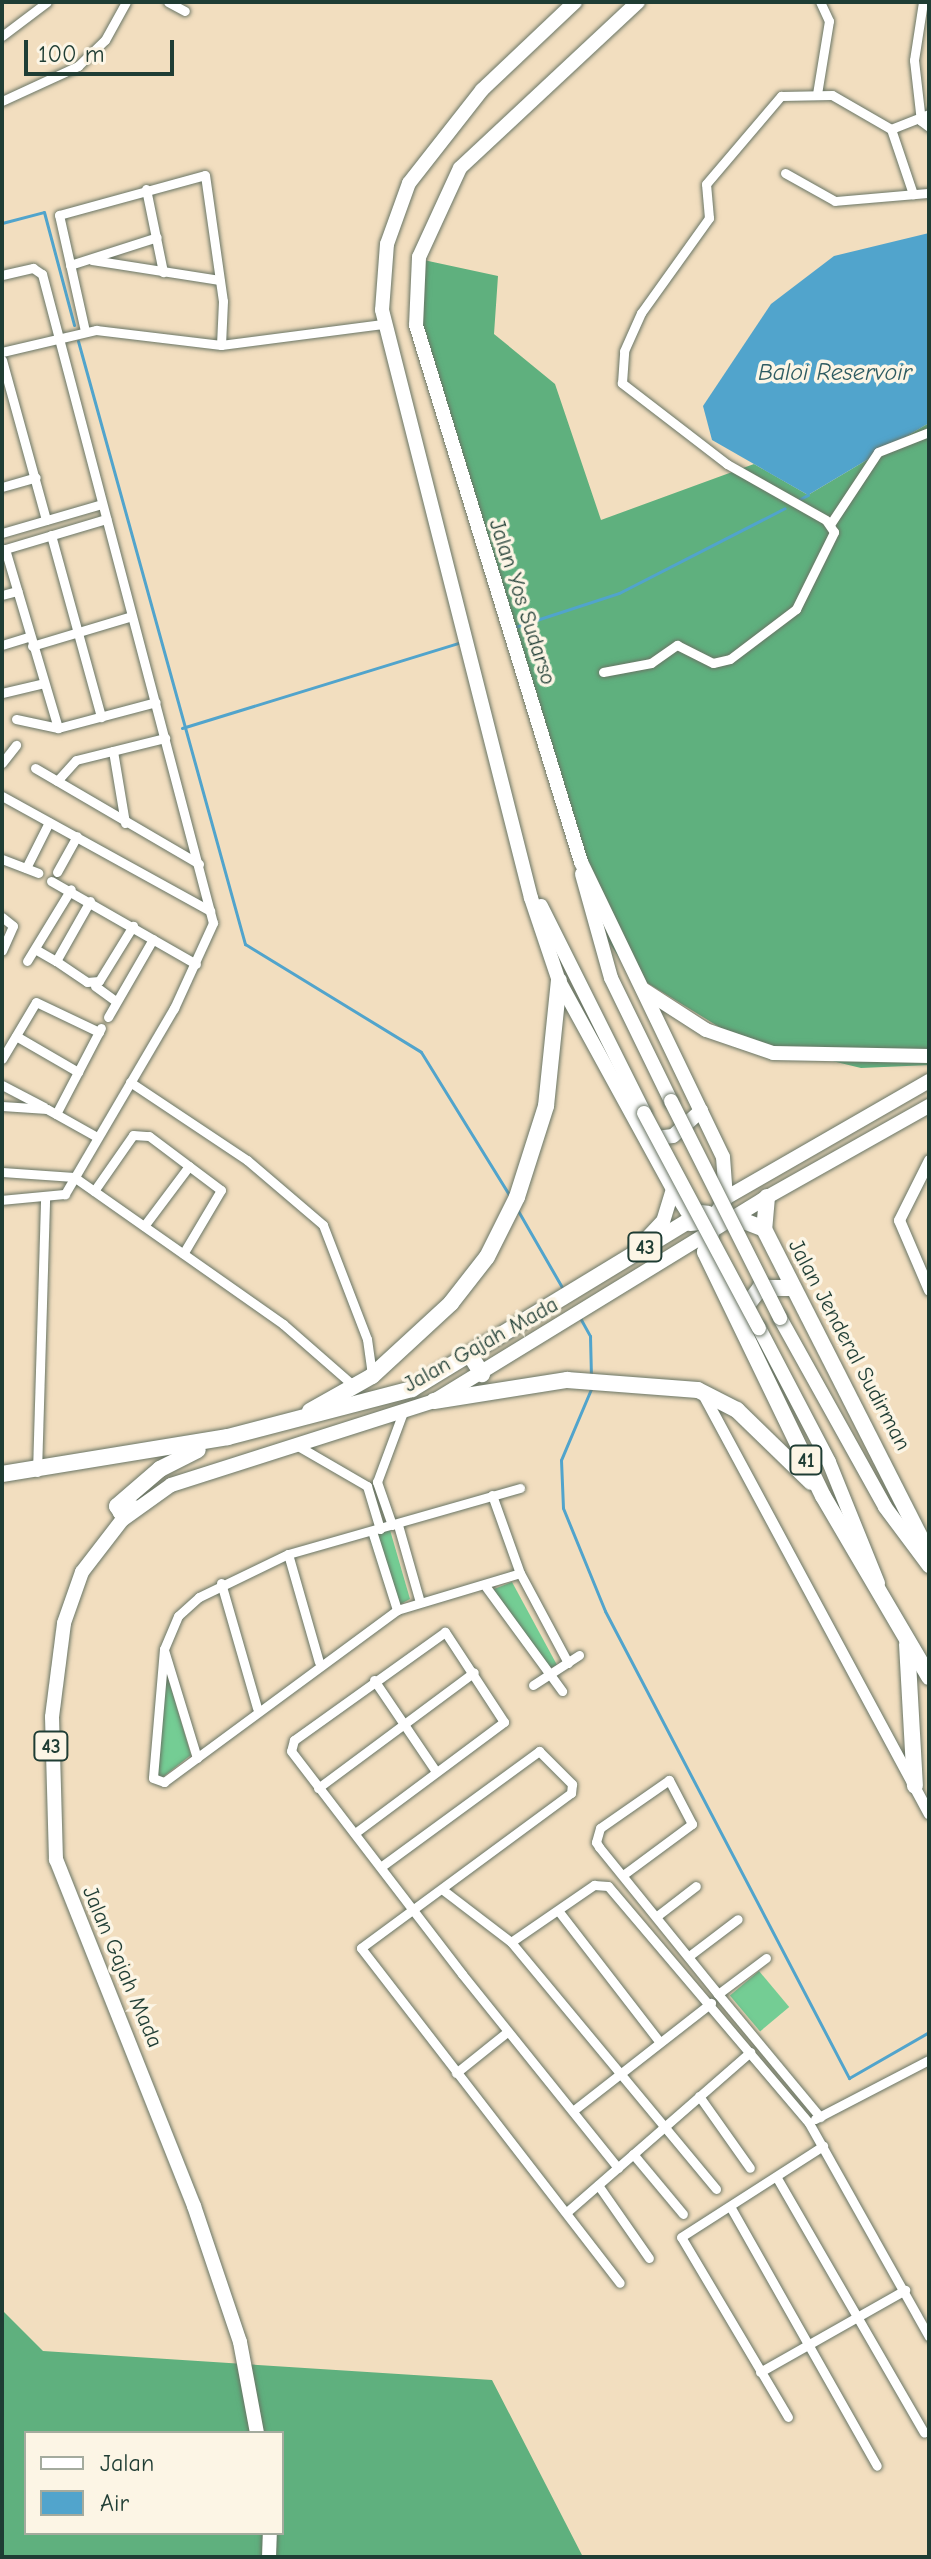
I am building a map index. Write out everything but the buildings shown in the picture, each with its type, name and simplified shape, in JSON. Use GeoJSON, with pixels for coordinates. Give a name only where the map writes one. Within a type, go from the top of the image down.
{"type":"FeatureCollection","features":[{"type":"Feature","properties":{"kind":"highway"},"geometry":{"type":"LineString","coordinates":[[279,1424],[372,1376],[451,1303],[497,1239],[517,1197],[555,1071],[559,981]]}},
{"type":"Feature","properties":{"kind":"highway","name":"Jalan Jenderal Sudirman"},"geometry":{"type":"LineString","coordinates":[[767,1197],[764,1229],[929,1554]]}},
{"type":"Feature","properties":{"kind":"highway"},"geometry":{"type":"LineString","coordinates":[[718,1216],[764,1229]]}},
{"type":"Feature","properties":{"kind":"highway","name":"Jalan Gajah Mada"},"geometry":{"type":"LineString","coordinates":[[2,1474],[37,1473],[228,1437],[391,1397],[472,1358],[670,1231],[718,1216]]}},
{"type":"Feature","properties":{"kind":"highway","name":"41"},"geometry":{"type":"LineString","coordinates":[[718,1216],[705,1252],[823,1496],[929,1677]]}},
{"type":"Feature","properties":{"kind":"highway"},"geometry":{"type":"LineString","coordinates":[[739,1319],[753,1292],[793,1288]]}},
{"type":"Feature","properties":{"kind":"highway"},"geometry":{"type":"LineString","coordinates":[[472,1358],[482,1374]]}},
{"type":"Feature","properties":{"kind":"highway"},"geometry":{"type":"LineString","coordinates":[[434,1401],[533,1382],[589,1381],[698,1390],[758,1427],[823,1496]]}},
{"type":"Feature","properties":{"kind":"highway"},"geometry":{"type":"LineString","coordinates":[[134,1508],[121,1512],[117,1506],[160,1469],[228,1437]]}},
{"type":"Feature","properties":{"kind":"highway"},"geometry":{"type":"LineString","coordinates":[[906,1638],[915,1786]]}},
{"type":"Feature","properties":{"kind":"main road"},"geometry":{"type":"LineString","coordinates":[[574,2],[462,111],[409,183],[387,244],[383,324],[471,643],[531,898],[559,981],[683,1207],[718,1216],[767,1197],[929,1106]]}},
{"type":"Feature","properties":{"kind":"main road","name":"Jalan Yos Sudarso"},"geometry":{"type":"LineString","coordinates":[[634,3],[460,168],[427,230],[416,296],[422,360],[581,862],[729,1175],[718,1216]]}},
{"type":"Feature","properties":{"kind":"main road"},"geometry":{"type":"LineString","coordinates":[[581,862],[611,978],[671,1101],[780,1318],[885,1507],[929,1566]]}},
{"type":"Feature","properties":{"kind":"main road"},"geometry":{"type":"LineString","coordinates":[[531,898],[829,1462],[881,1595]]}},
{"type":"Feature","properties":{"kind":"main road"},"geometry":{"type":"LineString","coordinates":[[638,984],[685,1019],[749,1047],[819,1059],[929,1056]]}},
{"type":"Feature","properties":{"kind":"main road"},"geometry":{"type":"LineString","coordinates":[[718,1216],[739,1189],[929,1081]]}},
{"type":"Feature","properties":{"kind":"main road"},"geometry":{"type":"LineString","coordinates":[[646,1138],[673,1136],[701,1111]]}},
{"type":"Feature","properties":{"kind":"main road"},"geometry":{"type":"LineString","coordinates":[[632,1254],[663,1221],[673,1189]]}},
{"type":"Feature","properties":{"kind":"main road","name":"Jalan Gajah Mada"},"geometry":{"type":"LineString","coordinates":[[257,2431],[240,2342],[194,2206],[79,1930],[51,1830],[52,1717],[68,1606],[90,1558],[134,1508],[210,1467],[298,1446],[434,1401],[681,1252],[718,1216]]}},
{"type":"Feature","properties":{"kind":"main road"},"geometry":{"type":"LineString","coordinates":[[269,2557],[270,2535]]}},
{"type":"Feature","properties":{"kind":"street"},"geometry":{"type":"LineString","coordinates":[[2,36],[47,2]]}},
{"type":"Feature","properties":{"kind":"street"},"geometry":{"type":"LineString","coordinates":[[2,101],[78,66],[105,40],[126,2]]}},
{"type":"Feature","properties":{"kind":"street"},"geometry":{"type":"LineString","coordinates":[[168,2],[185,11]]}},
{"type":"Feature","properties":{"kind":"street"},"geometry":{"type":"LineString","coordinates":[[817,94],[829,21],[820,2]]}},
{"type":"Feature","properties":{"kind":"street"},"geometry":{"type":"LineString","coordinates":[[891,129],[926,120],[914,60],[924,9]]}},
{"type":"Feature","properties":{"kind":"street"},"geometry":{"type":"LineString","coordinates":[[831,523],[727,464],[626,392],[621,373],[641,313],[709,218],[706,184],[773,99],[832,95],[891,129],[913,194]]}},
{"type":"Feature","properties":{"kind":"street"},"geometry":{"type":"LineString","coordinates":[[785,173],[835,201],[929,193]]}},
{"type":"Feature","properties":{"kind":"street"},"geometry":{"type":"LineString","coordinates":[[85,331],[59,215],[146,189],[207,176],[219,280],[221,345]]}},
{"type":"Feature","properties":{"kind":"street"},"geometry":{"type":"LineString","coordinates":[[146,189],[163,272]]}},
{"type":"Feature","properties":{"kind":"street"},"geometry":{"type":"LineString","coordinates":[[70,265],[157,237]]}},
{"type":"Feature","properties":{"kind":"street"},"geometry":{"type":"LineString","coordinates":[[92,260],[219,280]]}},
{"type":"Feature","properties":{"kind":"street"},"geometry":{"type":"LineString","coordinates":[[2,275],[41,272],[199,864],[210,911],[211,933],[65,1194],[45,1199],[2,1200]]}},
{"type":"Feature","properties":{"kind":"street"},"geometry":{"type":"LineString","coordinates":[[2,352],[57,341],[85,331],[221,345],[383,324]]}},
{"type":"Feature","properties":{"kind":"street"},"geometry":{"type":"LineString","coordinates":[[2,360],[7,404],[36,477],[46,520]]}},
{"type":"Feature","properties":{"kind":"street"},"geometry":{"type":"LineString","coordinates":[[603,672],[651,663],[677,645],[713,663],[730,659],[796,609],[827,554],[831,523],[878,452],[929,432]]}},
{"type":"Feature","properties":{"kind":"street"},"geometry":{"type":"LineString","coordinates":[[2,487],[36,477]]}},
{"type":"Feature","properties":{"kind":"street"},"geometry":{"type":"LineString","coordinates":[[2,533],[102,504]]}},
{"type":"Feature","properties":{"kind":"street"},"geometry":{"type":"LineString","coordinates":[[58,728],[3,550],[106,519]]}},
{"type":"Feature","properties":{"kind":"street"},"geometry":{"type":"LineString","coordinates":[[51,535],[101,717]]}},
{"type":"Feature","properties":{"kind":"street"},"geometry":{"type":"LineString","coordinates":[[2,595],[17,591]]}},
{"type":"Feature","properties":{"kind":"street"},"geometry":{"type":"LineString","coordinates":[[2,645],[79,632],[132,616]]}},
{"type":"Feature","properties":{"kind":"street"},"geometry":{"type":"LineString","coordinates":[[2,693],[44,683]]}},
{"type":"Feature","properties":{"kind":"street"},"geometry":{"type":"LineString","coordinates":[[16,719],[58,728],[156,702]]}},
{"type":"Feature","properties":{"kind":"street"},"geometry":{"type":"LineString","coordinates":[[57,781],[71,763],[165,738]]}},
{"type":"Feature","properties":{"kind":"street"},"geometry":{"type":"LineString","coordinates":[[2,763],[16,745]]}},
{"type":"Feature","properties":{"kind":"street"},"geometry":{"type":"LineString","coordinates":[[113,751],[125,823]]}},
{"type":"Feature","properties":{"kind":"street"},"geometry":{"type":"LineString","coordinates":[[35,768],[199,864]]}},
{"type":"Feature","properties":{"kind":"street"},"geometry":{"type":"LineString","coordinates":[[2,796],[210,911]]}},
{"type":"Feature","properties":{"kind":"street"},"geometry":{"type":"LineString","coordinates":[[26,868],[49,822]]}},
{"type":"Feature","properties":{"kind":"street"},"geometry":{"type":"LineString","coordinates":[[77,836],[54,876],[196,964]]}},
{"type":"Feature","properties":{"kind":"street"},"geometry":{"type":"LineString","coordinates":[[2,859],[38,873]]}},
{"type":"Feature","properties":{"kind":"street"},"geometry":{"type":"LineString","coordinates":[[27,961],[71,889]]}},
{"type":"Feature","properties":{"kind":"street"},"geometry":{"type":"LineString","coordinates":[[56,961],[90,901]]}},
{"type":"Feature","properties":{"kind":"street"},"geometry":{"type":"LineString","coordinates":[[2,917],[13,926],[2,951]]}},
{"type":"Feature","properties":{"kind":"street"},"geometry":{"type":"LineString","coordinates":[[95,986],[133,926]]}},
{"type":"Feature","properties":{"kind":"street"},"geometry":{"type":"LineString","coordinates":[[108,1017],[153,939]]}},
{"type":"Feature","properties":{"kind":"street"},"geometry":{"type":"LineString","coordinates":[[35,949],[116,1001]]}},
{"type":"Feature","properties":{"kind":"street"},"geometry":{"type":"LineString","coordinates":[[2,1059],[39,1001],[100,1029],[78,1072],[52,1111]]}},
{"type":"Feature","properties":{"kind":"street"},"geometry":{"type":"LineString","coordinates":[[16,1036],[78,1072]]}},
{"type":"Feature","properties":{"kind":"street"},"geometry":{"type":"LineString","coordinates":[[130,1082],[247,1160],[323,1225],[367,1339],[372,1376]]}},
{"type":"Feature","properties":{"kind":"street"},"geometry":{"type":"LineString","coordinates":[[2,1085],[97,1137]]}},
{"type":"Feature","properties":{"kind":"street"},"geometry":{"type":"LineString","coordinates":[[2,1106],[52,1111]]}},
{"type":"Feature","properties":{"kind":"street"},"geometry":{"type":"LineString","coordinates":[[94,1191],[137,1133],[189,1166],[222,1195],[183,1254]]}},
{"type":"Feature","properties":{"kind":"street"},"geometry":{"type":"LineString","coordinates":[[929,1160],[899,1220],[929,1290]]}},
{"type":"Feature","properties":{"kind":"street"},"geometry":{"type":"LineString","coordinates":[[144,1226],[189,1166]]}},
{"type":"Feature","properties":{"kind":"street"},"geometry":{"type":"LineString","coordinates":[[2,1172],[74,1177],[308,1343],[354,1386]]}},
{"type":"Feature","properties":{"kind":"street"},"geometry":{"type":"LineString","coordinates":[[37,1473],[45,1199]]}},
{"type":"Feature","properties":{"kind":"street"},"geometry":{"type":"LineString","coordinates":[[698,1390],[715,1409],[929,1813]]}},
{"type":"Feature","properties":{"kind":"street"},"geometry":{"type":"LineString","coordinates":[[403,1412],[377,1482],[395,1525],[420,1602]]}},
{"type":"Feature","properties":{"kind":"street"},"geometry":{"type":"LineString","coordinates":[[298,1446],[367,1486],[397,1610]]}},
{"type":"Feature","properties":{"kind":"street"},"geometry":{"type":"LineString","coordinates":[[367,1486],[377,1482]]}},
{"type":"Feature","properties":{"kind":"street"},"geometry":{"type":"LineString","coordinates":[[520,1488],[288,1554],[221,1583],[178,1616],[164,1649],[153,1778],[161,1783],[319,1662],[397,1610],[486,1587],[520,1573]]}},
{"type":"Feature","properties":{"kind":"street"},"geometry":{"type":"LineString","coordinates":[[492,1495],[520,1573],[568,1663]]}},
{"type":"Feature","properties":{"kind":"street"},"geometry":{"type":"LineString","coordinates":[[288,1554],[319,1662]]}},
{"type":"Feature","properties":{"kind":"street"},"geometry":{"type":"LineString","coordinates":[[221,1583],[257,1708]]}},
{"type":"Feature","properties":{"kind":"street"},"geometry":{"type":"LineString","coordinates":[[486,1587],[562,1691]]}},
{"type":"Feature","properties":{"kind":"street"},"geometry":{"type":"LineString","coordinates":[[355,1833],[435,1770],[504,1722],[474,1672],[442,1631],[294,1740],[293,1754],[318,1788],[382,1866],[417,1907],[507,2032],[574,2110],[618,2168]]}},
{"type":"Feature","properties":{"kind":"street"},"geometry":{"type":"LineString","coordinates":[[164,1649],[197,1758]]}},
{"type":"Feature","properties":{"kind":"street"},"geometry":{"type":"LineString","coordinates":[[533,1685],[579,1655]]}},
{"type":"Feature","properties":{"kind":"street"},"geometry":{"type":"LineString","coordinates":[[318,1788],[474,1672]]}},
{"type":"Feature","properties":{"kind":"street"},"geometry":{"type":"LineString","coordinates":[[374,1680],[435,1770]]}},
{"type":"Feature","properties":{"kind":"street"},"geometry":{"type":"LineString","coordinates":[[382,1866],[536,1752],[547,1753],[571,1793],[361,1948],[456,2073],[568,2211],[620,2283]]}},
{"type":"Feature","properties":{"kind":"street"},"geometry":{"type":"LineString","coordinates":[[623,1875],[692,1824],[669,1780],[597,1832],[599,1847],[820,2117]]}},
{"type":"Feature","properties":{"kind":"street"},"geometry":{"type":"LineString","coordinates":[[511,1942],[603,1883],[711,2003],[809,2123],[929,2337]]}},
{"type":"Feature","properties":{"kind":"street"},"geometry":{"type":"LineString","coordinates":[[657,1916],[696,1886]]}},
{"type":"Feature","properties":{"kind":"street"},"geometry":{"type":"LineString","coordinates":[[443,1890],[511,1942],[617,2077],[716,2189]]}},
{"type":"Feature","properties":{"kind":"street"},"geometry":{"type":"LineString","coordinates":[[560,1913],[659,2041]]}},
{"type":"Feature","properties":{"kind":"street"},"geometry":{"type":"LineString","coordinates":[[689,1956],[738,1919]]}},
{"type":"Feature","properties":{"kind":"street"},"geometry":{"type":"LineString","coordinates":[[718,1994],[766,1958]]}},
{"type":"Feature","properties":{"kind":"street"},"geometry":{"type":"LineString","coordinates":[[574,2110],[711,2003]]}},
{"type":"Feature","properties":{"kind":"street"},"geometry":{"type":"LineString","coordinates":[[456,2073],[507,2032]]}},
{"type":"Feature","properties":{"kind":"street"},"geometry":{"type":"LineString","coordinates":[[568,2211],[750,2052]]}},
{"type":"Feature","properties":{"kind":"street"},"geometry":{"type":"LineString","coordinates":[[809,2123],[929,2060]]}},
{"type":"Feature","properties":{"kind":"street"},"geometry":{"type":"LineString","coordinates":[[699,2096],[750,2168]]}},
{"type":"Feature","properties":{"kind":"street"},"geometry":{"type":"LineString","coordinates":[[788,2417],[681,2237],[731,2208],[823,2146]]}},
{"type":"Feature","properties":{"kind":"street"},"geometry":{"type":"LineString","coordinates":[[633,2154],[683,2214]]}},
{"type":"Feature","properties":{"kind":"street"},"geometry":{"type":"LineString","coordinates":[[777,2178],[924,2433]]}},
{"type":"Feature","properties":{"kind":"street"},"geometry":{"type":"LineString","coordinates":[[598,2185],[649,2258]]}},
{"type":"Feature","properties":{"kind":"street"},"geometry":{"type":"LineString","coordinates":[[731,2208],[877,2466]]}},
{"type":"Feature","properties":{"kind":"street"},"geometry":{"type":"LineString","coordinates":[[760,2372],[905,2290]]}},
{"type":"Feature","properties":{"kind":"green space"},"geometry":{"type":"Polygon","coordinates":[[[419,259],[498,276],[494,334],[555,384],[601,520],[754,464],[808,495],[929,423],[929,1065],[861,1068],[737,1038],[628,971],[599,927],[422,359],[419,259]]]}},
{"type":"Feature","properties":{"kind":"green space"},"geometry":{"type":"Polygon","coordinates":[[[390,1530],[410,1599],[393,1608],[369,1536],[390,1530]]]}},
{"type":"Feature","properties":{"kind":"green space"},"geometry":{"type":"Polygon","coordinates":[[[512,1582],[557,1665],[547,1670],[489,1591],[512,1582]]]}},
{"type":"Feature","properties":{"kind":"green space"},"geometry":{"type":"Polygon","coordinates":[[[166,1671],[191,1755],[159,1780],[156,1775],[166,1671]]]}},
{"type":"Feature","properties":{"kind":"green space"},"geometry":{"type":"Polygon","coordinates":[[[759,1971],[789,2007],[760,2031],[730,1995],[759,1971]]]}},
{"type":"Feature","properties":{"kind":"green space"},"geometry":{"type":"Polygon","coordinates":[[[2,2310],[43,2351],[492,2380],[583,2557],[2,2557],[2,2310]]]}},
{"type":"Feature","properties":{"kind":"water","name":"Baloi Reservoir"},"geometry":{"type":"Polygon","coordinates":[[[929,233],[929,423],[808,495],[712,440],[703,406],[771,304],[834,256],[929,233]]]}},
{"type":"Feature","properties":{"kind":"waterway"},"geometry":{"type":"LineString","coordinates":[[2,223],[44,212],[74,325]]}},
{"type":"Feature","properties":{"kind":"waterway"},"geometry":{"type":"LineString","coordinates":[[78,341],[245,944],[421,1052],[511,1198]]}},
{"type":"Feature","properties":{"kind":"waterway"},"geometry":{"type":"LineString","coordinates":[[800,499],[808,495]]}},
{"type":"Feature","properties":{"kind":"waterway"},"geometry":{"type":"LineString","coordinates":[[515,627],[619,593],[785,508]]}},
{"type":"Feature","properties":{"kind":"waterway"},"geometry":{"type":"LineString","coordinates":[[182,728],[461,642]]}},
{"type":"Feature","properties":{"kind":"waterway"},"geometry":{"type":"LineString","coordinates":[[517,1209],[563,1289]]}},
{"type":"Feature","properties":{"kind":"waterway"},"geometry":{"type":"LineString","coordinates":[[579,1316],[590,1336],[591,1378]]}},
{"type":"Feature","properties":{"kind":"waterway"},"geometry":{"type":"LineString","coordinates":[[591,1389],[561,1460],[563,1508],[605,1611],[849,2078],[929,2032]]}}]}
